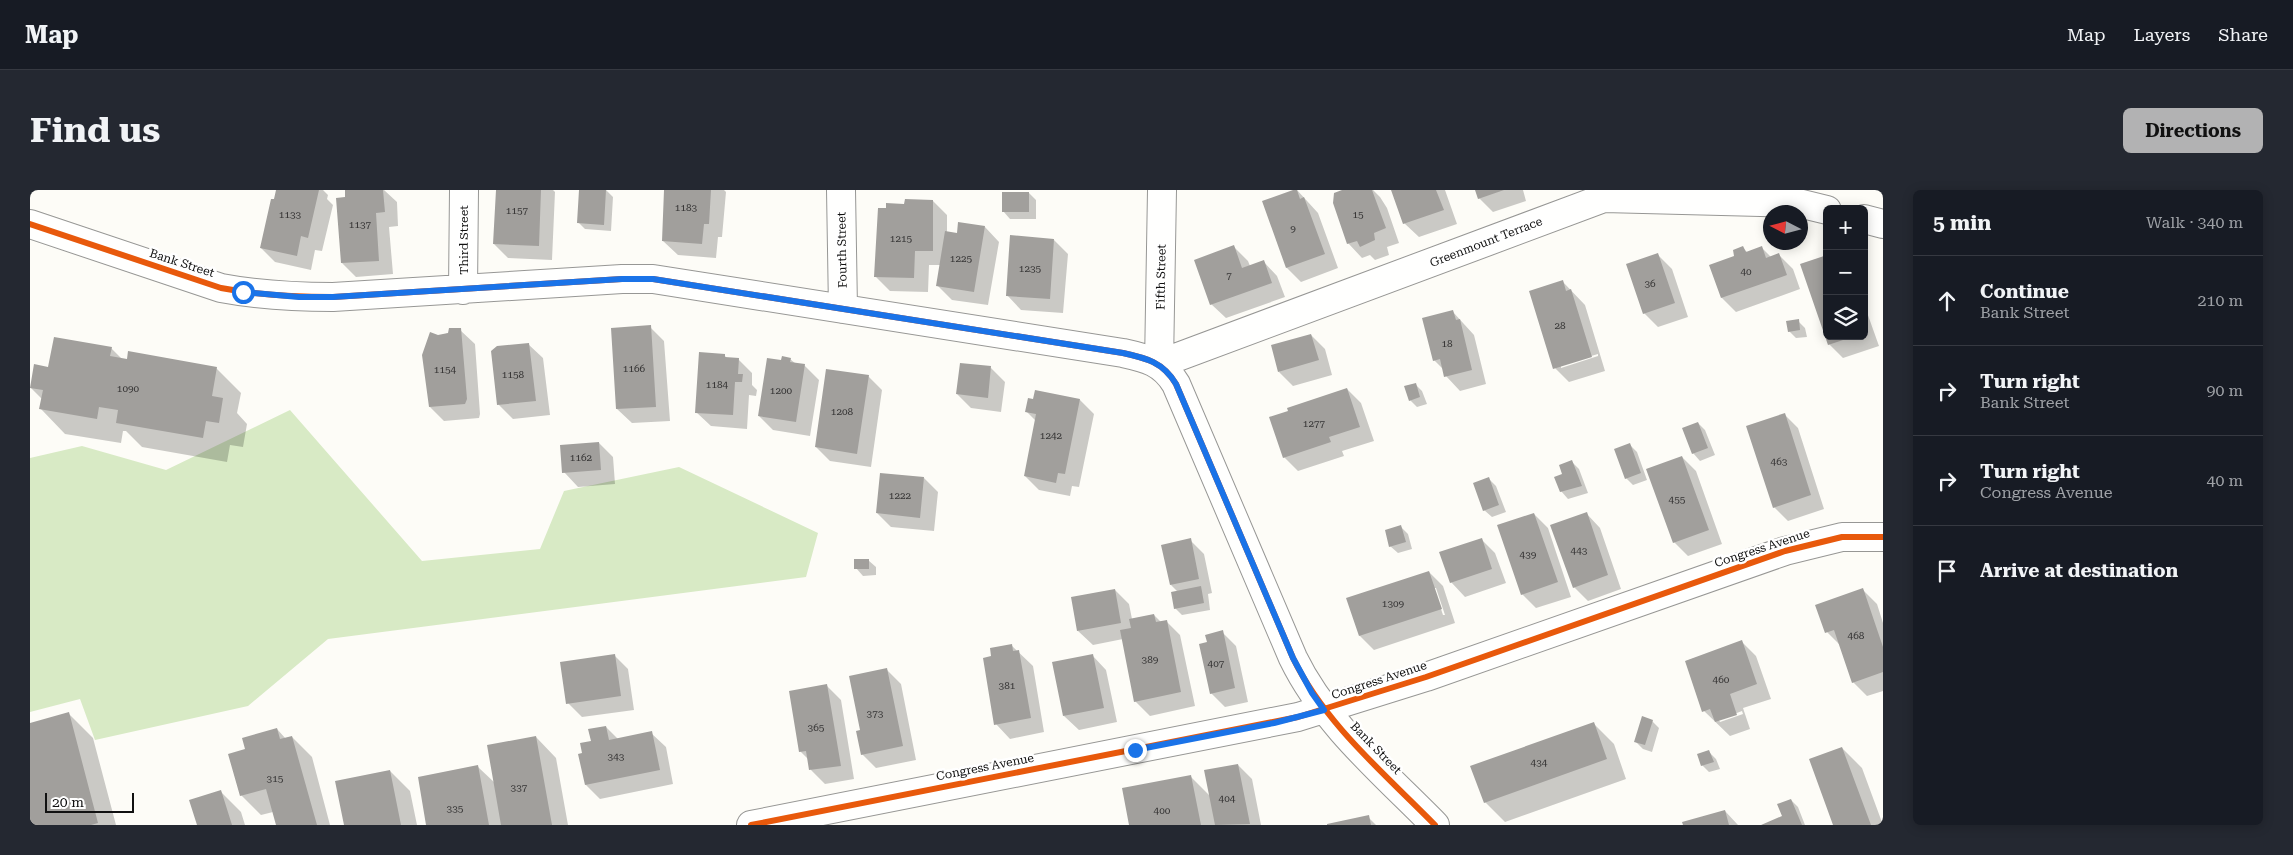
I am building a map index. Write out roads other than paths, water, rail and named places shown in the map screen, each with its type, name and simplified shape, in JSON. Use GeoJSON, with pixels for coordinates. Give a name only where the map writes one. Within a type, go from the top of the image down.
{"type":"FeatureCollection","features":[{"type":"Feature","properties":{"kind":"street","name":"Third Street"},"geometry":{"type":"LineString","coordinates":[[464,190],[464,290]]}},
{"type":"Feature","properties":{"kind":"street","name":"Fourth Street"},"geometry":{"type":"LineString","coordinates":[[841,190],[842,309]]}},
{"type":"Feature","properties":{"kind":"street","name":"Fifth Street"},"geometry":{"type":"LineString","coordinates":[[1159,364],[1162,190]]}},
{"type":"Feature","properties":{"kind":"street","name":"Greenmount Terrace"},"geometry":{"type":"LineString","coordinates":[[1159,364],[1604,198],[1802,196],[1823,208]]}},
{"type":"Feature","properties":{"kind":"street"},"geometry":{"type":"LineString","coordinates":[[1868,219],[1883,224]]}},
{"type":"Feature","properties":{"kind":"street","name":"Bank Street"},"geometry":{"type":"LineString","coordinates":[[30,224],[221,288],[243,292],[299,297],[325,297],[622,279],[653,279],[1145,358],[1166,369],[1176,384],[1293,658],[1309,688],[1324,710],[1434,825]]}},
{"type":"Feature","properties":{"kind":"street","name":"Congress Avenue"},"geometry":{"type":"LineString","coordinates":[[751,825],[1274,723],[1324,710],[1473,661],[1785,551],[1842,537],[1883,538]]}}]}
